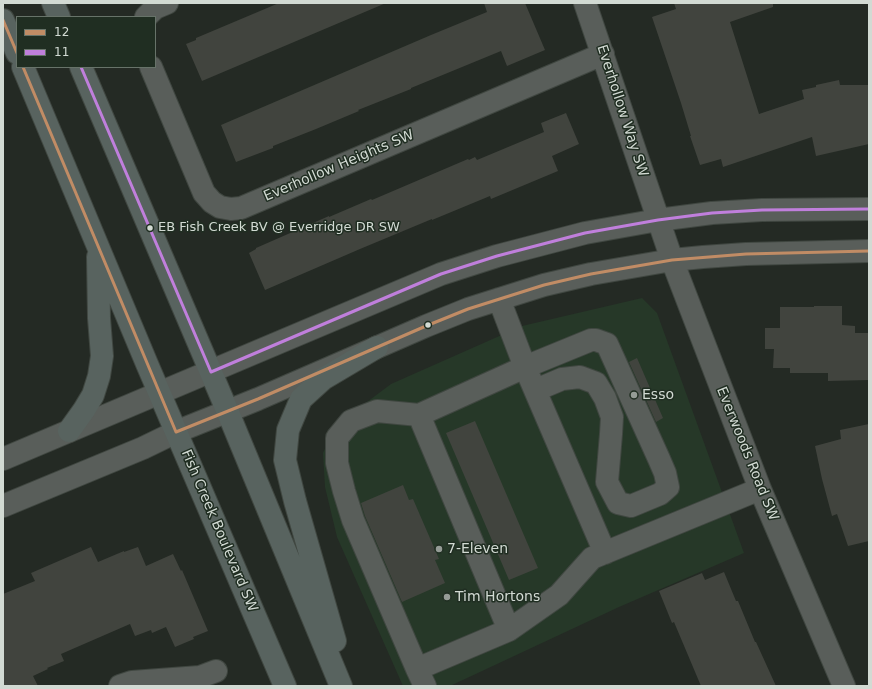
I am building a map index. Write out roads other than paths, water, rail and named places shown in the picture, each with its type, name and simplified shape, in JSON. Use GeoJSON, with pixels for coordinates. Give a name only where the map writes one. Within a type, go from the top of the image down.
{"type":"FeatureCollection","features":[{"type":"Feature","properties":{"kind":"main road"},"geometry":{"type":"LineString","coordinates":[[53,3],[59,16]]}},
{"type":"Feature","properties":{"kind":"main road"},"geometry":{"type":"LineString","coordinates":[[3,20],[16,51]]}},
{"type":"Feature","properties":{"kind":"main road","name":"Fish Creek Boulevard SW"},"geometry":{"type":"LineString","coordinates":[[23,68],[159,393],[285,686]]}},
{"type":"Feature","properties":{"kind":"main road"},"geometry":{"type":"LineString","coordinates":[[81,68],[227,410],[341,686]]}},
{"type":"Feature","properties":{"kind":"main road"},"geometry":{"type":"LineString","coordinates":[[69,431],[93,395],[99,376],[102,356],[99,318],[98,246]]}},
{"type":"Feature","properties":{"kind":"main road"},"geometry":{"type":"LineString","coordinates":[[348,686],[295,501],[286,460],[288,430],[301,399],[324,379],[377,347]]}},
{"type":"Feature","properties":{"kind":"street"},"geometry":{"type":"LineString","coordinates":[[147,16],[155,8],[167,3]]}},
{"type":"Feature","properties":{"kind":"street","name":"Everhollow Way SW"},"geometry":{"type":"LineString","coordinates":[[585,3],[658,220]]}},
{"type":"Feature","properties":{"kind":"street","name":"Everhollow Heights SW"},"geometry":{"type":"LineString","coordinates":[[151,68],[204,193],[212,202],[220,207],[231,209],[241,208],[603,54]]}},
{"type":"Feature","properties":{"kind":"street"},"geometry":{"type":"LineString","coordinates":[[3,459],[441,274],[497,256],[585,232],[712,213],[762,210],[869,209]]}},
{"type":"Feature","properties":{"kind":"street","name":"Everwoods Road SW"},"geometry":{"type":"LineString","coordinates":[[658,220],[760,489],[844,686]]}},
{"type":"Feature","properties":{"kind":"street"},"geometry":{"type":"LineString","coordinates":[[3,506],[143,448],[227,410],[426,326],[468,309],[544,285],[591,274],[672,260],[746,254],[869,251]]}},
{"type":"Feature","properties":{"kind":"street"},"geometry":{"type":"LineString","coordinates":[[499,299],[525,367],[605,552]]}},
{"type":"Feature","properties":{"kind":"street"},"geometry":{"type":"LineString","coordinates":[[536,390],[562,379],[580,377],[596,383],[606,398],[612,417],[607,482],[618,503],[631,506],[660,494],[668,487],[665,473],[607,344],[596,340],[591,340],[525,367],[419,415],[377,411],[351,421],[337,438],[338,463],[344,491],[353,520],[421,678],[509,630],[559,595],[592,558],[760,489]]}},
{"type":"Feature","properties":{"kind":"street"},"geometry":{"type":"LineString","coordinates":[[419,415],[509,630]]}},
{"type":"Feature","properties":{"kind":"street"},"geometry":{"type":"LineString","coordinates":[[120,686],[132,682],[200,677],[216,671]]}},
{"type":"Feature","properties":{"kind":"place","name":"EB Fish Creek BV @ Everridge DR SW"},"geometry":{"type":"Point","coordinates":[150,228]}},
{"type":"Feature","properties":{"kind":"place","name":"Esso"},"geometry":{"type":"Point","coordinates":[634,395]}},
{"type":"Feature","properties":{"kind":"place","name":"7-Eleven"},"geometry":{"type":"Point","coordinates":[439,549]}},
{"type":"Feature","properties":{"kind":"place","name":"Tim Hortons"},"geometry":{"type":"Point","coordinates":[447,597]}}]}
